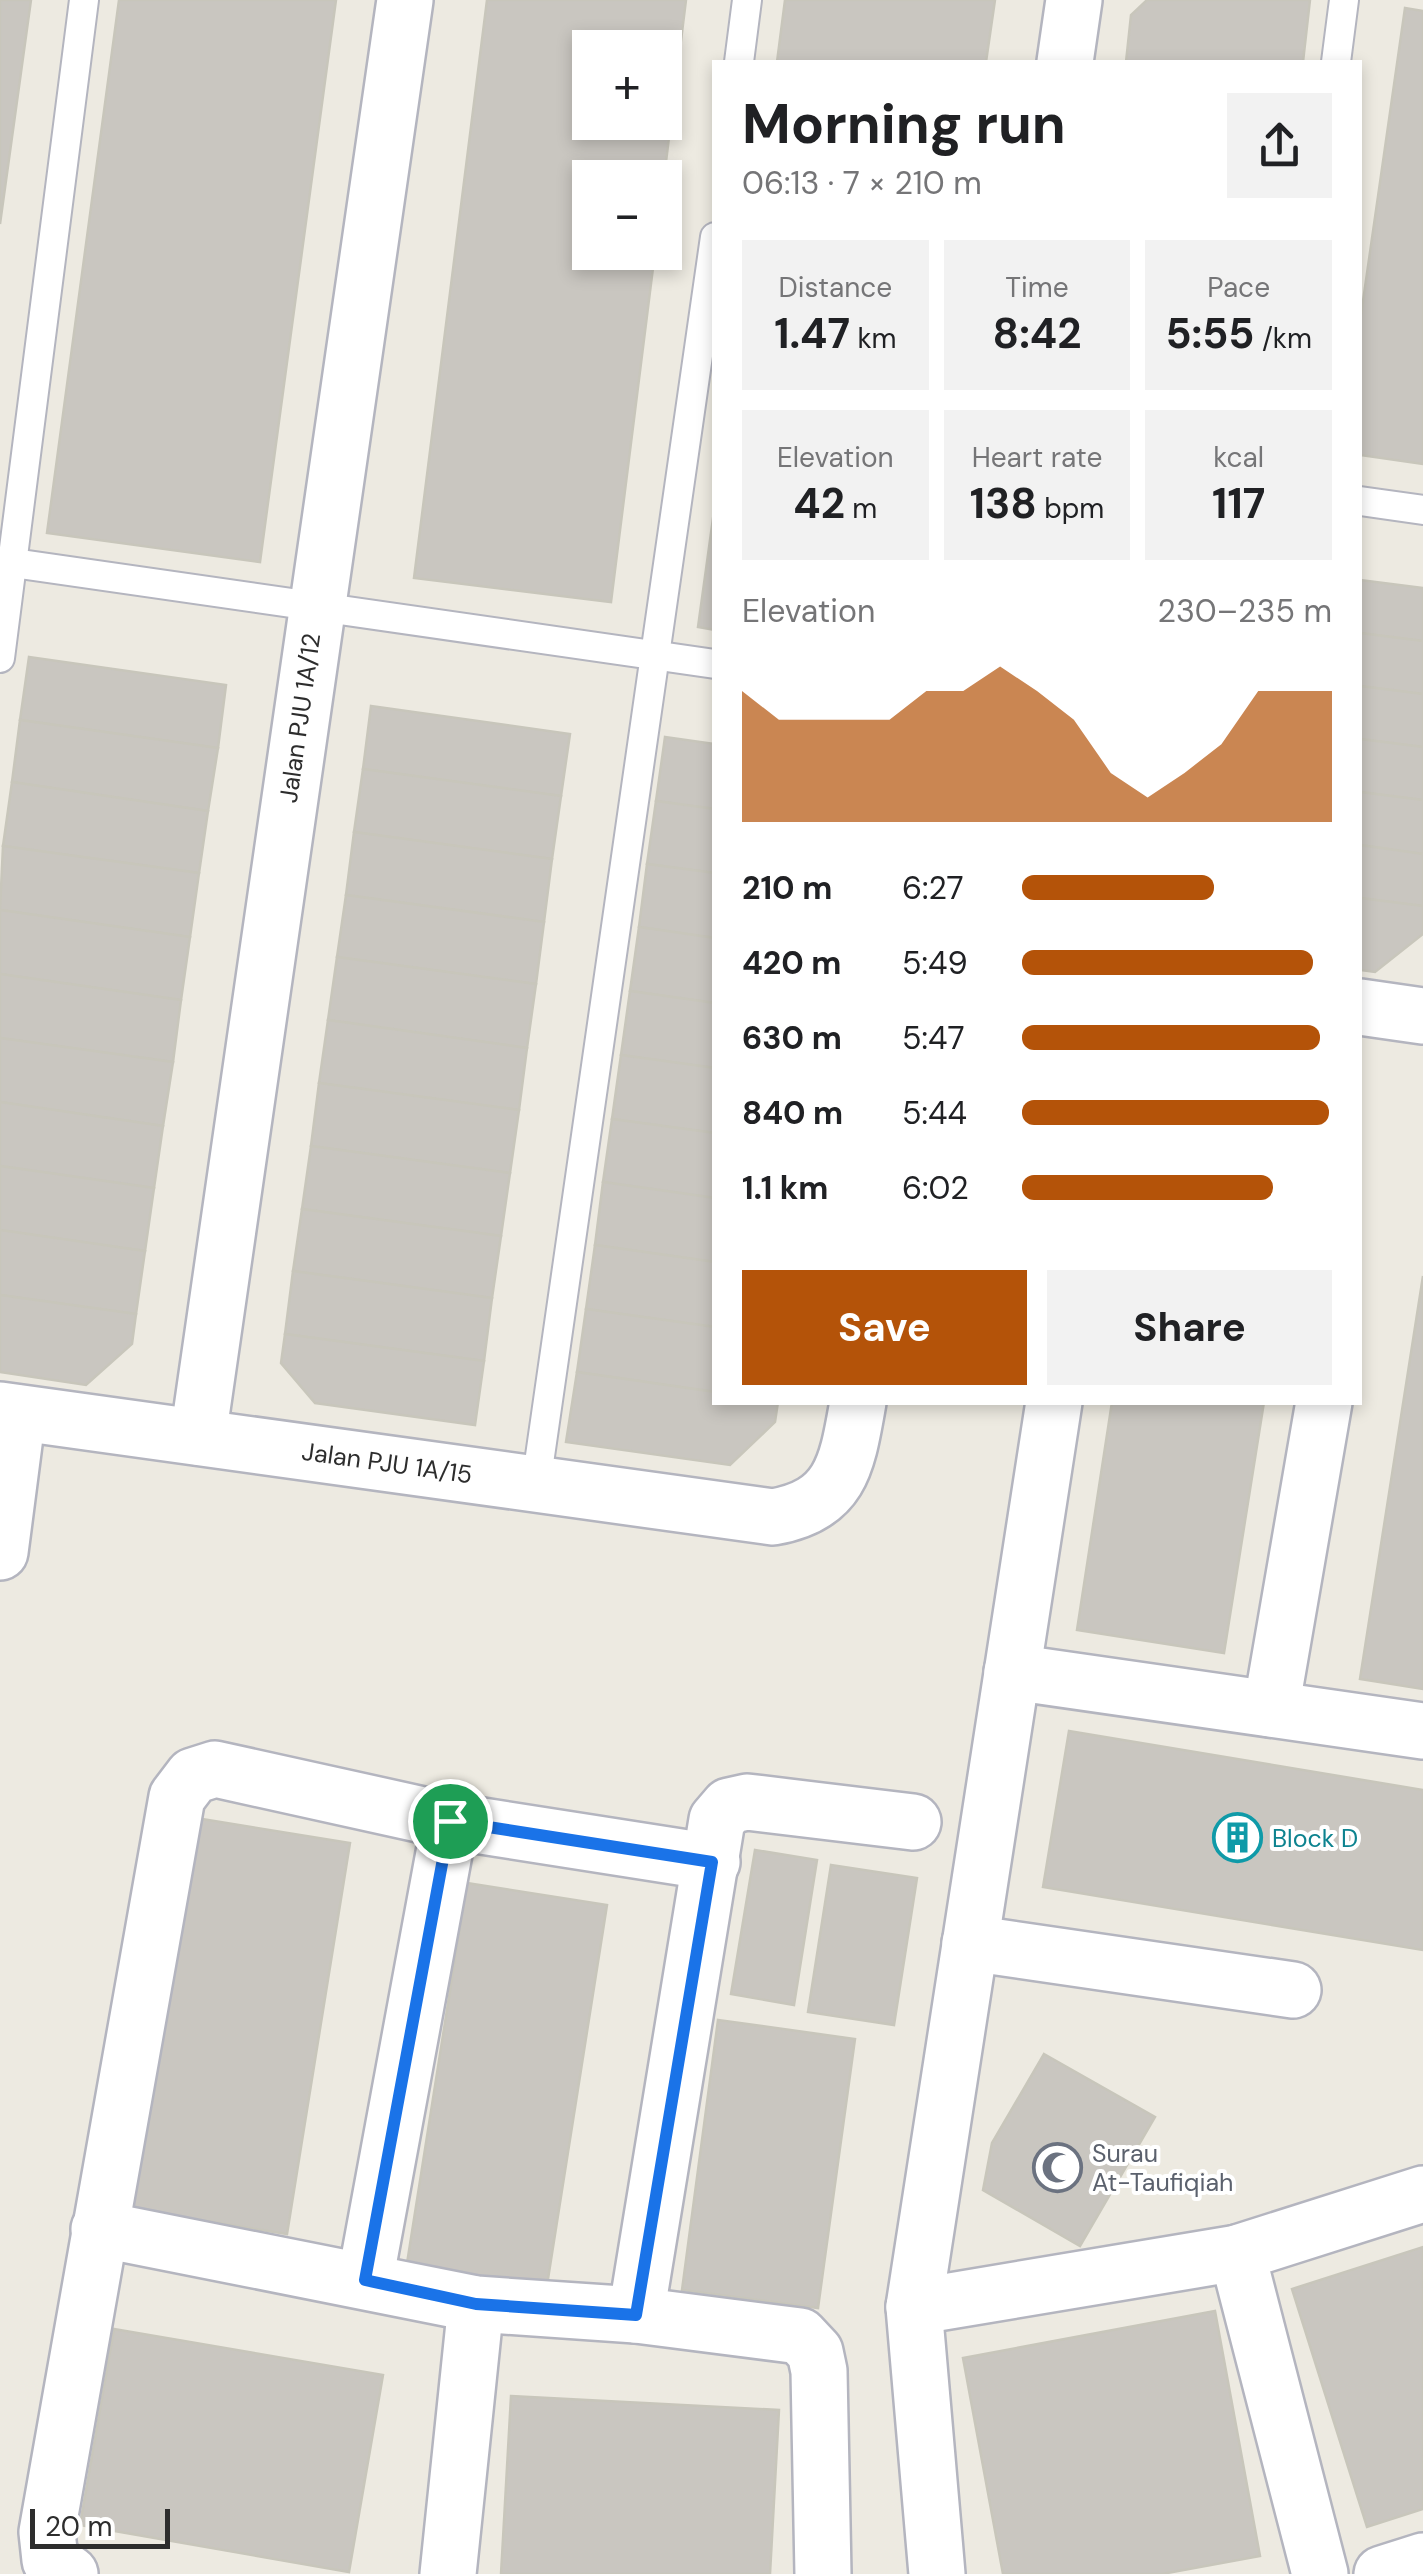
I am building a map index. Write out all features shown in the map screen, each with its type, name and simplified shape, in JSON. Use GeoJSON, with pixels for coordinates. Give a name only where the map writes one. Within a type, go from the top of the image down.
{"type":"FeatureCollection","features":[{"type":"Feature","properties":{"kind":"street","name":"Jalan PJU 1A/12"},"geometry":{"type":"LineString","coordinates":[[198,1437],[405,0]]}},
{"type":"Feature","properties":{"kind":"street"},"geometry":{"type":"LineString","coordinates":[[1065,60],[1074,0]]}},
{"type":"Feature","properties":{"kind":"street"},"geometry":{"type":"LineString","coordinates":[[1362,1007],[1423,1016]]}},
{"type":"Feature","properties":{"kind":"street","name":"Jalan PJU 1A/15"},"geometry":{"type":"LineString","coordinates":[[9,1412],[773,1516],[801,1512],[825,1498],[851,1442],[857,1405]]}},
{"type":"Feature","properties":{"kind":"street"},"geometry":{"type":"LineString","coordinates":[[938,2574],[914,2306],[1054,1405]]}},
{"type":"Feature","properties":{"kind":"street"},"geometry":{"type":"LineString","coordinates":[[1271,1709],[1323,1405]]}},
{"type":"Feature","properties":{"kind":"street"},"geometry":{"type":"LineString","coordinates":[[0,1552],[9,1412]]}},
{"type":"Feature","properties":{"kind":"street"},"geometry":{"type":"LineString","coordinates":[[1012,1672],[1423,1732]]}},
{"type":"Feature","properties":{"kind":"street"},"geometry":{"type":"LineString","coordinates":[[70,2574],[50,2560],[48,2532],[177,1797],[193,1776],[215,1769],[450,1821],[712,1862]]}},
{"type":"Feature","properties":{"kind":"street"},"geometry":{"type":"LineString","coordinates":[[636,2315],[717,1820],[728,1806],[747,1802],[913,1822]]}},
{"type":"Feature","properties":{"kind":"street"},"geometry":{"type":"LineString","coordinates":[[365,2280],[450,1821]]}},
{"type":"Feature","properties":{"kind":"street"},"geometry":{"type":"LineString","coordinates":[[970,1943],[1293,1990]]}},
{"type":"Feature","properties":{"kind":"street"},"geometry":{"type":"LineString","coordinates":[[914,2306],[1237,2253],[1423,2194]]}},
{"type":"Feature","properties":{"kind":"street"},"geometry":{"type":"LineString","coordinates":[[99,2229],[476,2304],[636,2315],[800,2336],[815,2352],[819,2371],[822,2574]]}},
{"type":"Feature","properties":{"kind":"street"},"geometry":{"type":"LineString","coordinates":[[1237,2253],[1320,2574]]}},
{"type":"Feature","properties":{"kind":"street"},"geometry":{"type":"LineString","coordinates":[[448,2574],[476,2304]]}},
{"type":"Feature","properties":{"kind":"street"},"geometry":{"type":"LineString","coordinates":[[1382,2574],[1423,2561]]}},
{"type":"Feature","properties":{"kind":"lane"},"geometry":{"type":"LineString","coordinates":[[0,658],[6,561],[84,0]]}},
{"type":"Feature","properties":{"kind":"lane"},"geometry":{"type":"LineString","coordinates":[[739,60],[747,0]]}},
{"type":"Feature","properties":{"kind":"lane"},"geometry":{"type":"LineString","coordinates":[[1336,60],[1344,0]]}},
{"type":"Feature","properties":{"kind":"lane"},"geometry":{"type":"LineString","coordinates":[[536,1484],[658,656],[712,259]]}},
{"type":"Feature","properties":{"kind":"lane"},"geometry":{"type":"LineString","coordinates":[[1362,501],[1423,510]]}},
{"type":"Feature","properties":{"kind":"lane"},"geometry":{"type":"LineString","coordinates":[[6,561],[712,664]]}},
{"type":"Feature","properties":{"kind":"building"},"geometry":{"type":"Polygon","coordinates":[[[0,0],[31,0],[0,224],[0,0]]]}},
{"type":"Feature","properties":{"kind":"building"},"geometry":{"type":"Polygon","coordinates":[[[119,0],[336,0],[260,562],[47,533],[119,0]]]}},
{"type":"Feature","properties":{"kind":"building"},"geometry":{"type":"Polygon","coordinates":[[[487,0],[686,0],[682,32],[572,30],[572,140],[669,140],[666,160],[572,160],[572,270],[653,270],[611,602],[414,578],[487,0]]]}},
{"type":"Feature","properties":{"kind":"building"},"geometry":{"type":"Polygon","coordinates":[[[785,0],[995,0],[986,60],[777,60],[785,0]]]}},
{"type":"Feature","properties":{"kind":"building"},"geometry":{"type":"Polygon","coordinates":[[[1147,0],[1310,0],[1303,60],[1126,60],[1131,15],[1147,0]]]}},
{"type":"Feature","properties":{"kind":"building"},"geometry":{"type":"Polygon","coordinates":[[[1405,8],[1423,11],[1423,464],[1362,455],[1362,308],[1405,8]]]}},
{"type":"Feature","properties":{"kind":"building"},"geometry":{"type":"Polygon","coordinates":[[[712,526],[712,629],[698,627],[712,526]]]}},
{"type":"Feature","properties":{"kind":"building"},"geometry":{"type":"Polygon","coordinates":[[[1362,580],[1423,588],[1423,641],[1362,633],[1362,580]]]}},
{"type":"Feature","properties":{"kind":"building"},"geometry":{"type":"Polygon","coordinates":[[[1362,633],[1423,641],[1423,694],[1362,686],[1362,633]]]}},
{"type":"Feature","properties":{"kind":"building"},"geometry":{"type":"Polygon","coordinates":[[[29,657],[226,685],[218,748],[20,720],[29,657]]]}},
{"type":"Feature","properties":{"kind":"building"},"geometry":{"type":"Polygon","coordinates":[[[1362,686],[1423,694],[1423,747],[1362,739],[1362,686]]]}},
{"type":"Feature","properties":{"kind":"building"},"geometry":{"type":"Polygon","coordinates":[[[371,706],[570,734],[561,796],[363,769],[371,706]]]}},
{"type":"Feature","properties":{"kind":"building"},"geometry":{"type":"Polygon","coordinates":[[[20,720],[218,748],[208,811],[12,782],[20,720]]]}},
{"type":"Feature","properties":{"kind":"building"},"geometry":{"type":"Polygon","coordinates":[[[665,737],[712,744],[712,809],[656,801],[665,737]]]}},
{"type":"Feature","properties":{"kind":"building"},"geometry":{"type":"Polygon","coordinates":[[[1362,739],[1423,747],[1423,800],[1362,792],[1362,739]]]}},
{"type":"Feature","properties":{"kind":"building"},"geometry":{"type":"Polygon","coordinates":[[[363,769],[561,796],[552,859],[354,832],[363,769]]]}},
{"type":"Feature","properties":{"kind":"building"},"geometry":{"type":"Polygon","coordinates":[[[12,782],[208,811],[199,873],[3,846],[12,782]]]}},
{"type":"Feature","properties":{"kind":"building"},"geometry":{"type":"Polygon","coordinates":[[[1362,792],[1423,800],[1423,854],[1362,845],[1362,792]]]}},
{"type":"Feature","properties":{"kind":"building"},"geometry":{"type":"Polygon","coordinates":[[[656,801],[712,809],[712,873],[647,864],[656,801]]]}},
{"type":"Feature","properties":{"kind":"building"},"geometry":{"type":"Polygon","coordinates":[[[354,832],[552,859],[544,922],[346,895],[354,832]]]}},
{"type":"Feature","properties":{"kind":"building"},"geometry":{"type":"Polygon","coordinates":[[[1362,845],[1423,854],[1423,906],[1362,898],[1362,845]]]}},
{"type":"Feature","properties":{"kind":"building"},"geometry":{"type":"Polygon","coordinates":[[[3,846],[199,873],[190,937],[0,910],[3,846]]]}},
{"type":"Feature","properties":{"kind":"building"},"geometry":{"type":"Polygon","coordinates":[[[647,864],[712,873],[712,938],[639,927],[647,864]]]}},
{"type":"Feature","properties":{"kind":"building"},"geometry":{"type":"Polygon","coordinates":[[[346,895],[544,922],[536,984],[337,957],[346,895]]]}},
{"type":"Feature","properties":{"kind":"building"},"geometry":{"type":"Polygon","coordinates":[[[1362,898],[1423,906],[1423,934],[1375,972],[1362,970],[1362,898]]]}},
{"type":"Feature","properties":{"kind":"building"},"geometry":{"type":"Polygon","coordinates":[[[0,910],[190,937],[181,1000],[0,974],[0,910]]]}},
{"type":"Feature","properties":{"kind":"building"},"geometry":{"type":"Polygon","coordinates":[[[639,927],[712,938],[712,1003],[630,991],[639,927]]]}},
{"type":"Feature","properties":{"kind":"building"},"geometry":{"type":"Polygon","coordinates":[[[337,957],[536,984],[527,1048],[328,1020],[337,957]]]}},
{"type":"Feature","properties":{"kind":"building"},"geometry":{"type":"Polygon","coordinates":[[[0,974],[181,1000],[173,1062],[0,1038],[0,974]]]}},
{"type":"Feature","properties":{"kind":"building"},"geometry":{"type":"Polygon","coordinates":[[[630,991],[712,1003],[712,1068],[621,1055],[630,991]]]}},
{"type":"Feature","properties":{"kind":"building"},"geometry":{"type":"Polygon","coordinates":[[[328,1020],[527,1048],[519,1110],[319,1083],[328,1020]]]}},
{"type":"Feature","properties":{"kind":"building"},"geometry":{"type":"Polygon","coordinates":[[[0,1038],[173,1062],[163,1126],[0,1102],[0,1038]]]}},
{"type":"Feature","properties":{"kind":"building"},"geometry":{"type":"Polygon","coordinates":[[[621,1055],[712,1068],[712,1133],[612,1119],[621,1055]]]}},
{"type":"Feature","properties":{"kind":"building"},"geometry":{"type":"Polygon","coordinates":[[[319,1083],[519,1110],[510,1173],[311,1146],[319,1083]]]}},
{"type":"Feature","properties":{"kind":"building"},"geometry":{"type":"Polygon","coordinates":[[[0,1102],[163,1126],[154,1188],[0,1166],[0,1102]]]}},
{"type":"Feature","properties":{"kind":"building"},"geometry":{"type":"Polygon","coordinates":[[[612,1119],[712,1133],[712,1198],[603,1182],[612,1119]]]}},
{"type":"Feature","properties":{"kind":"building"},"geometry":{"type":"Polygon","coordinates":[[[311,1146],[510,1173],[501,1236],[302,1209],[311,1146]]]}},
{"type":"Feature","properties":{"kind":"building"},"geometry":{"type":"Polygon","coordinates":[[[0,1166],[154,1188],[145,1251],[0,1230],[0,1166]]]}},
{"type":"Feature","properties":{"kind":"building"},"geometry":{"type":"Polygon","coordinates":[[[603,1182],[712,1198],[712,1262],[595,1245],[603,1182]]]}},
{"type":"Feature","properties":{"kind":"building"},"geometry":{"type":"Polygon","coordinates":[[[302,1209],[501,1236],[492,1298],[293,1271],[302,1209]]]}},
{"type":"Feature","properties":{"kind":"building"},"geometry":{"type":"Polygon","coordinates":[[[0,1230],[145,1251],[136,1314],[0,1295],[0,1230]]]}},
{"type":"Feature","properties":{"kind":"building"},"geometry":{"type":"Polygon","coordinates":[[[595,1245],[712,1262],[712,1327],[586,1309],[595,1245]]]}},
{"type":"Feature","properties":{"kind":"building"},"geometry":{"type":"Polygon","coordinates":[[[293,1271],[492,1298],[484,1361],[285,1334],[293,1271]]]}},
{"type":"Feature","properties":{"kind":"building"},"geometry":{"type":"Polygon","coordinates":[[[1423,1276],[1423,1689],[1360,1679],[1423,1276]]]}},
{"type":"Feature","properties":{"kind":"building"},"geometry":{"type":"Polygon","coordinates":[[[0,1295],[136,1314],[132,1344],[86,1385],[0,1372],[0,1295]]]}},
{"type":"Feature","properties":{"kind":"building"},"geometry":{"type":"Polygon","coordinates":[[[586,1309],[712,1327],[712,1392],[577,1372],[586,1309]]]}},
{"type":"Feature","properties":{"kind":"building"},"geometry":{"type":"Polygon","coordinates":[[[285,1334],[484,1361],[475,1425],[315,1403],[281,1363],[285,1334]]]}},
{"type":"Feature","properties":{"kind":"building"},"geometry":{"type":"Polygon","coordinates":[[[577,1372],[712,1392],[712,1405],[778,1405],[775,1422],[730,1465],[566,1442],[577,1372]]]}},
{"type":"Feature","properties":{"kind":"building"},"geometry":{"type":"Polygon","coordinates":[[[1112,1405],[1264,1405],[1224,1653],[1077,1630],[1112,1405]]]}},
{"type":"Feature","properties":{"kind":"building","name":"Block D"},"geometry":{"type":"Polygon","coordinates":[[[1069,1731],[1423,1790],[1423,1950],[1043,1887],[1069,1731]]]}},
{"type":"Feature","properties":{"kind":"building"},"geometry":{"type":"Polygon","coordinates":[[[196,1818],[350,1843],[287,2234],[132,2209],[196,1818]]]}},
{"type":"Feature","properties":{"kind":"building"},"geometry":{"type":"Polygon","coordinates":[[[755,1850],[817,1860],[794,2005],[731,1994],[755,1850]]]}},
{"type":"Feature","properties":{"kind":"building"},"geometry":{"type":"Polygon","coordinates":[[[831,1865],[917,1878],[894,2025],[808,2012],[831,1865]]]}},
{"type":"Feature","properties":{"kind":"building"},"geometry":{"type":"Polygon","coordinates":[[[467,1883],[607,1905],[545,2298],[405,2276],[467,1883]]]}},
{"type":"Feature","properties":{"kind":"building"},"geometry":{"type":"Polygon","coordinates":[[[718,2020],[855,2039],[818,2308],[682,2290],[718,2020]]]}},
{"type":"Feature","properties":{"kind":"building","name":"Surau At-Taufiqiah"},"geometry":{"type":"Polygon","coordinates":[[[1044,2054],[1155,2117],[1080,2246],[983,2190],[992,2143],[1044,2054]]]}},
{"type":"Feature","properties":{"kind":"building"},"geometry":{"type":"Polygon","coordinates":[[[1423,2247],[1423,2509],[1367,2527],[1292,2289],[1423,2247]]]}},
{"type":"Feature","properties":{"kind":"building"},"geometry":{"type":"Polygon","coordinates":[[[1215,2311],[1260,2556],[1162,2574],[1003,2574],[963,2358],[1215,2311]]]}},
{"type":"Feature","properties":{"kind":"building"},"geometry":{"type":"Polygon","coordinates":[[[114,2329],[383,2375],[349,2572],[80,2525],[114,2329]]]}},
{"type":"Feature","properties":{"kind":"building"},"geometry":{"type":"Polygon","coordinates":[[[511,2396],[779,2410],[770,2574],[501,2574],[511,2396]]]}},
{"type":"Feature","properties":{"kind":"place","name":"Block D"},"geometry":{"type":"Point","coordinates":[1237,1838]}},
{"type":"Feature","properties":{"kind":"place","name":"Surau At-Taufiqiah"},"geometry":{"type":"Point","coordinates":[1057,2167]}},
{"type":"Feature","properties":{"kind":"route"},"geometry":{"type":"LineString","coordinates":[[450,1821],[712,1862],[636,2315],[476,2304],[365,2280],[450,1821]]}}]}
